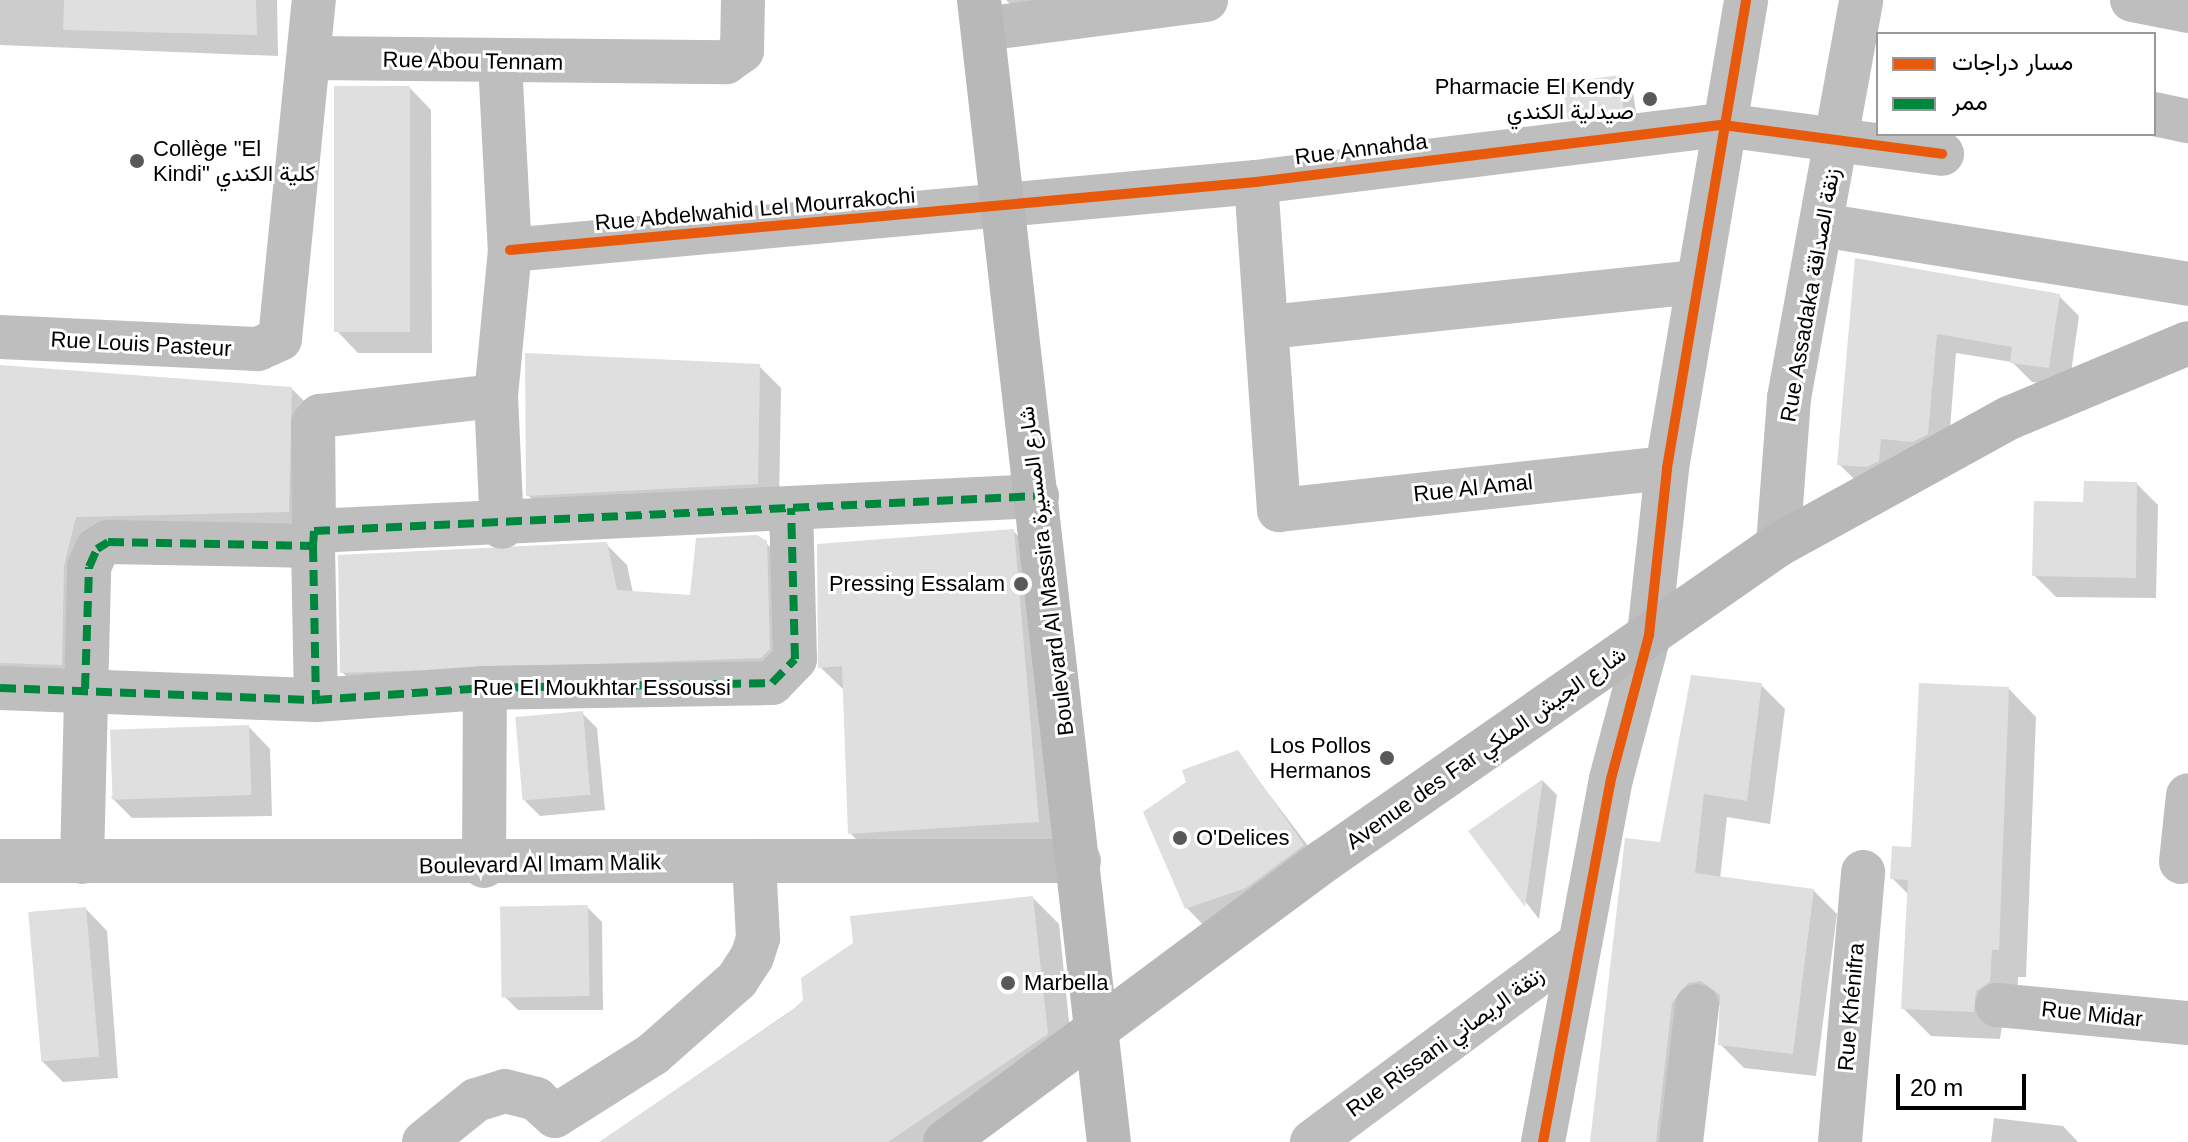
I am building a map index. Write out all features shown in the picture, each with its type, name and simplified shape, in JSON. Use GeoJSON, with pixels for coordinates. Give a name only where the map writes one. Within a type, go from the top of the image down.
{"type":"FeatureCollection","features":[{"type":"Feature","properties":{"kind":"main road","name":"Boulevard Al Massira شارع المسيرة"},"geometry":{"type":"LineString","coordinates":[[981,15],[1100,1028],[1109,1142]]}},
{"type":"Feature","properties":{"kind":"main road","name":"Avenue des Far شارع الجيش الملكي"},"geometry":{"type":"LineString","coordinates":[[945,1142],[1778,545],[2009,418],[2188,343]]}},
{"type":"Feature","properties":{"kind":"street"},"geometry":{"type":"LineString","coordinates":[[312,58],[314,0]]}},
{"type":"Feature","properties":{"kind":"street","name":"Rue Abou Tennam"},"geometry":{"type":"LineString","coordinates":[[312,58],[726,62],[742,51],[743,0]]}},
{"type":"Feature","properties":{"kind":"street"},"geometry":{"type":"LineString","coordinates":[[981,15],[1206,0]]}},
{"type":"Feature","properties":{"kind":"street"},"geometry":{"type":"LineString","coordinates":[[1543,1142],[1579,944],[1649,635],[1667,468],[1746,0]]}},
{"type":"Feature","properties":{"kind":"street","name":"Rue Assadaka زنقة الصداقة"},"geometry":{"type":"LineString","coordinates":[[1778,545],[1789,398],[1861,0]]}},
{"type":"Feature","properties":{"kind":"street"},"geometry":{"type":"LineString","coordinates":[[2132,0],[2188,11]]}},
{"type":"Feature","properties":{"kind":"street","name":"Rue Louis Pasteur"},"geometry":{"type":"LineString","coordinates":[[0,337],[258,349],[280,339],[312,58]]}},
{"type":"Feature","properties":{"kind":"street"},"geometry":{"type":"LineString","coordinates":[[500,62],[510,250],[496,396],[502,527]]}},
{"type":"Feature","properties":{"kind":"street"},"geometry":{"type":"LineString","coordinates":[[2156,114],[2188,121]]}},
{"type":"Feature","properties":{"kind":"street","name":"Rue Annahda"},"geometry":{"type":"LineString","coordinates":[[1004,207],[1256,182],[1723,125],[1942,154]]}},
{"type":"Feature","properties":{"kind":"street"},"geometry":{"type":"LineString","coordinates":[[1256,182],[1268,327],[1697,282]]}},
{"type":"Feature","properties":{"kind":"street","name":"Rue Abdelwahid Lel Mourrakochi"},"geometry":{"type":"LineString","coordinates":[[510,250],[1004,207]]}},
{"type":"Feature","properties":{"kind":"street"},"geometry":{"type":"LineString","coordinates":[[1821,225],[2188,284]]}},
{"type":"Feature","properties":{"kind":"street","name":"Rue Al Amal"},"geometry":{"type":"LineString","coordinates":[[1268,327],[1279,510],[1667,468]]}},
{"type":"Feature","properties":{"kind":"street"},"geometry":{"type":"LineString","coordinates":[[316,700],[313,424],[320,416],[496,396]]}},
{"type":"Feature","properties":{"kind":"street"},"geometry":{"type":"LineString","coordinates":[[82,862],[89,567],[97,549],[108,542],[314,539],[791,508],[1037,496]]}},
{"type":"Feature","properties":{"kind":"street","name":"Rue El Moukhtar Essoussi"},"geometry":{"type":"LineString","coordinates":[[0,688],[316,700],[485,688],[753,687],[781,680],[795,659],[791,508]]}},
{"type":"Feature","properties":{"kind":"street"},"geometry":{"type":"LineString","coordinates":[[484,866],[485,688]]}},
{"type":"Feature","properties":{"kind":"street"},"geometry":{"type":"LineString","coordinates":[[2181,862],[2188,795]]}},
{"type":"Feature","properties":{"kind":"street","name":"Boulevard Al Imam Malik"},"geometry":{"type":"LineString","coordinates":[[0,861],[484,866],[754,861],[1079,861]]}},
{"type":"Feature","properties":{"kind":"street"},"geometry":{"type":"LineString","coordinates":[[424,1142],[476,1100],[505,1091],[536,1099],[564,1129],[653,1054],[737,980],[758,938],[754,861]]}},
{"type":"Feature","properties":{"kind":"street","name":"Rue Khénifra"},"geometry":{"type":"LineString","coordinates":[[1840,1142],[1863,872]]}},
{"type":"Feature","properties":{"kind":"street","name":"Rue Rissani زنقة الريصاني"},"geometry":{"type":"LineString","coordinates":[[1312,1142],[1579,944]]}},
{"type":"Feature","properties":{"kind":"street","name":"Rue Midar"},"geometry":{"type":"LineString","coordinates":[[1997,1005],[2188,1023]]}},
{"type":"Feature","properties":{"kind":"street"},"geometry":{"type":"LineString","coordinates":[[1681,1142],[1697,1006]]}},
{"type":"Feature","properties":{"kind":"building"},"geometry":{"type":"Polygon","coordinates":[[[64,0],[256,0],[257,35],[63,30],[64,0]]]}},
{"type":"Feature","properties":{"kind":"building"},"geometry":{"type":"Polygon","coordinates":[[[1619,75],[1624,112],[1568,120],[1563,83],[1619,75]]]}},
{"type":"Feature","properties":{"kind":"building"},"geometry":{"type":"Polygon","coordinates":[[[334,86],[410,86],[410,332],[334,332],[334,86]]]}},
{"type":"Feature","properties":{"kind":"building"},"geometry":{"type":"Polygon","coordinates":[[[1855,258],[2060,294],[2049,368],[2010,363],[2012,347],[1937,334],[1928,434],[1913,442],[1881,439],[1879,461],[1867,467],[1837,465],[1855,258]]]}},
{"type":"Feature","properties":{"kind":"building"},"geometry":{"type":"Polygon","coordinates":[[[525,353],[760,364],[758,484],[526,496],[525,353]]]}},
{"type":"Feature","properties":{"kind":"building"},"geometry":{"type":"Polygon","coordinates":[[[0,365],[292,387],[289,512],[76,517],[64,566],[62,665],[0,663],[0,365]]]}},
{"type":"Feature","properties":{"kind":"building"},"geometry":{"type":"Polygon","coordinates":[[[2084,481],[2137,482],[2136,578],[2032,576],[2034,501],[2083,502],[2084,481]]]}},
{"type":"Feature","properties":{"kind":"building"},"geometry":{"type":"Polygon","coordinates":[[[1014,529],[1039,822],[848,834],[842,666],[818,668],[817,544],[1014,529]]]}},
{"type":"Feature","properties":{"kind":"building"},"geometry":{"type":"Polygon","coordinates":[[[757,535],[767,541],[770,649],[761,658],[340,673],[338,555],[607,542],[617,590],[690,595],[696,538],[757,535]]]}},
{"type":"Feature","properties":{"kind":"building"},"geometry":{"type":"Polygon","coordinates":[[[1691,675],[1762,683],[1747,801],[1704,794],[1695,873],[1814,889],[1793,1054],[1718,1045],[1720,995],[1701,981],[1688,983],[1672,1003],[1656,1142],[1590,1142],[1625,838],[1660,842],[1691,675]]]}},
{"type":"Feature","properties":{"kind":"building"},"geometry":{"type":"Polygon","coordinates":[[[1919,683],[2009,687],[1999,950],[1992,950],[1990,982],[1976,991],[1974,1012],[1901,1009],[1908,880],[1890,879],[1892,846],[1911,847],[1919,683]]]}},
{"type":"Feature","properties":{"kind":"building"},"geometry":{"type":"Polygon","coordinates":[[[583,711],[590,795],[523,801],[515,717],[583,711]]]}},
{"type":"Feature","properties":{"kind":"building"},"geometry":{"type":"Polygon","coordinates":[[[249,725],[251,795],[113,800],[110,730],[249,725]]]}},
{"type":"Feature","properties":{"kind":"building"},"geometry":{"type":"Polygon","coordinates":[[[1238,750],[1304,845],[1246,888],[1185,909],[1143,812],[1186,782],[1182,770],[1238,750]]]}},
{"type":"Feature","properties":{"kind":"building"},"geometry":{"type":"Polygon","coordinates":[[[1543,779],[1525,907],[1468,831],[1543,779]]]}},
{"type":"Feature","properties":{"kind":"building"},"geometry":{"type":"Polygon","coordinates":[[[1033,896],[1048,1034],[888,1142],[599,1142],[790,1012],[803,1000],[801,978],[853,943],[850,916],[1033,896]]]}},
{"type":"Feature","properties":{"kind":"building"},"geometry":{"type":"Polygon","coordinates":[[[588,905],[590,996],[502,998],[500,907],[588,905]]]}},
{"type":"Feature","properties":{"kind":"building"},"geometry":{"type":"Polygon","coordinates":[[[86,907],[99,1056],[41,1061],[28,912],[86,907]]]}},
{"type":"Feature","properties":{"kind":"marked path"},"geometry":{"type":"LineString","coordinates":[[313,546],[314,531],[1037,496]]}},
{"type":"Feature","properties":{"kind":"marked path"},"geometry":{"type":"LineString","coordinates":[[0,688],[316,700],[485,688],[772,683],[795,659],[791,508]]}},
{"type":"Feature","properties":{"kind":"marked path"},"geometry":{"type":"LineString","coordinates":[[85,689],[89,567],[97,549],[108,542],[313,546],[316,700]]}},
{"type":"Feature","properties":{"kind":"cycle path"},"geometry":{"type":"LineString","coordinates":[[1543,1142],[1611,779],[1649,635],[1667,468],[1746,0]]}},
{"type":"Feature","properties":{"kind":"cycle path"},"geometry":{"type":"LineString","coordinates":[[510,250],[1256,182],[1723,125],[1942,154]]}},
{"type":"Feature","properties":{"kind":"place","name":"Pharmacie El Kendy صيدلية الكندي"},"geometry":{"type":"Point","coordinates":[1650,99]}},
{"type":"Feature","properties":{"kind":"place","name":"Collège \"El Kindi\" كلية الكندي"},"geometry":{"type":"Point","coordinates":[137,161]}},
{"type":"Feature","properties":{"kind":"place","name":"Pressing Essalam"},"geometry":{"type":"Point","coordinates":[1021,584]}},
{"type":"Feature","properties":{"kind":"place","name":"Los Pollos Hermanos"},"geometry":{"type":"Point","coordinates":[1387,758]}},
{"type":"Feature","properties":{"kind":"place","name":"O'Delices"},"geometry":{"type":"Point","coordinates":[1180,838]}},
{"type":"Feature","properties":{"kind":"place","name":"Marbella"},"geometry":{"type":"Point","coordinates":[1008,983]}}]}
